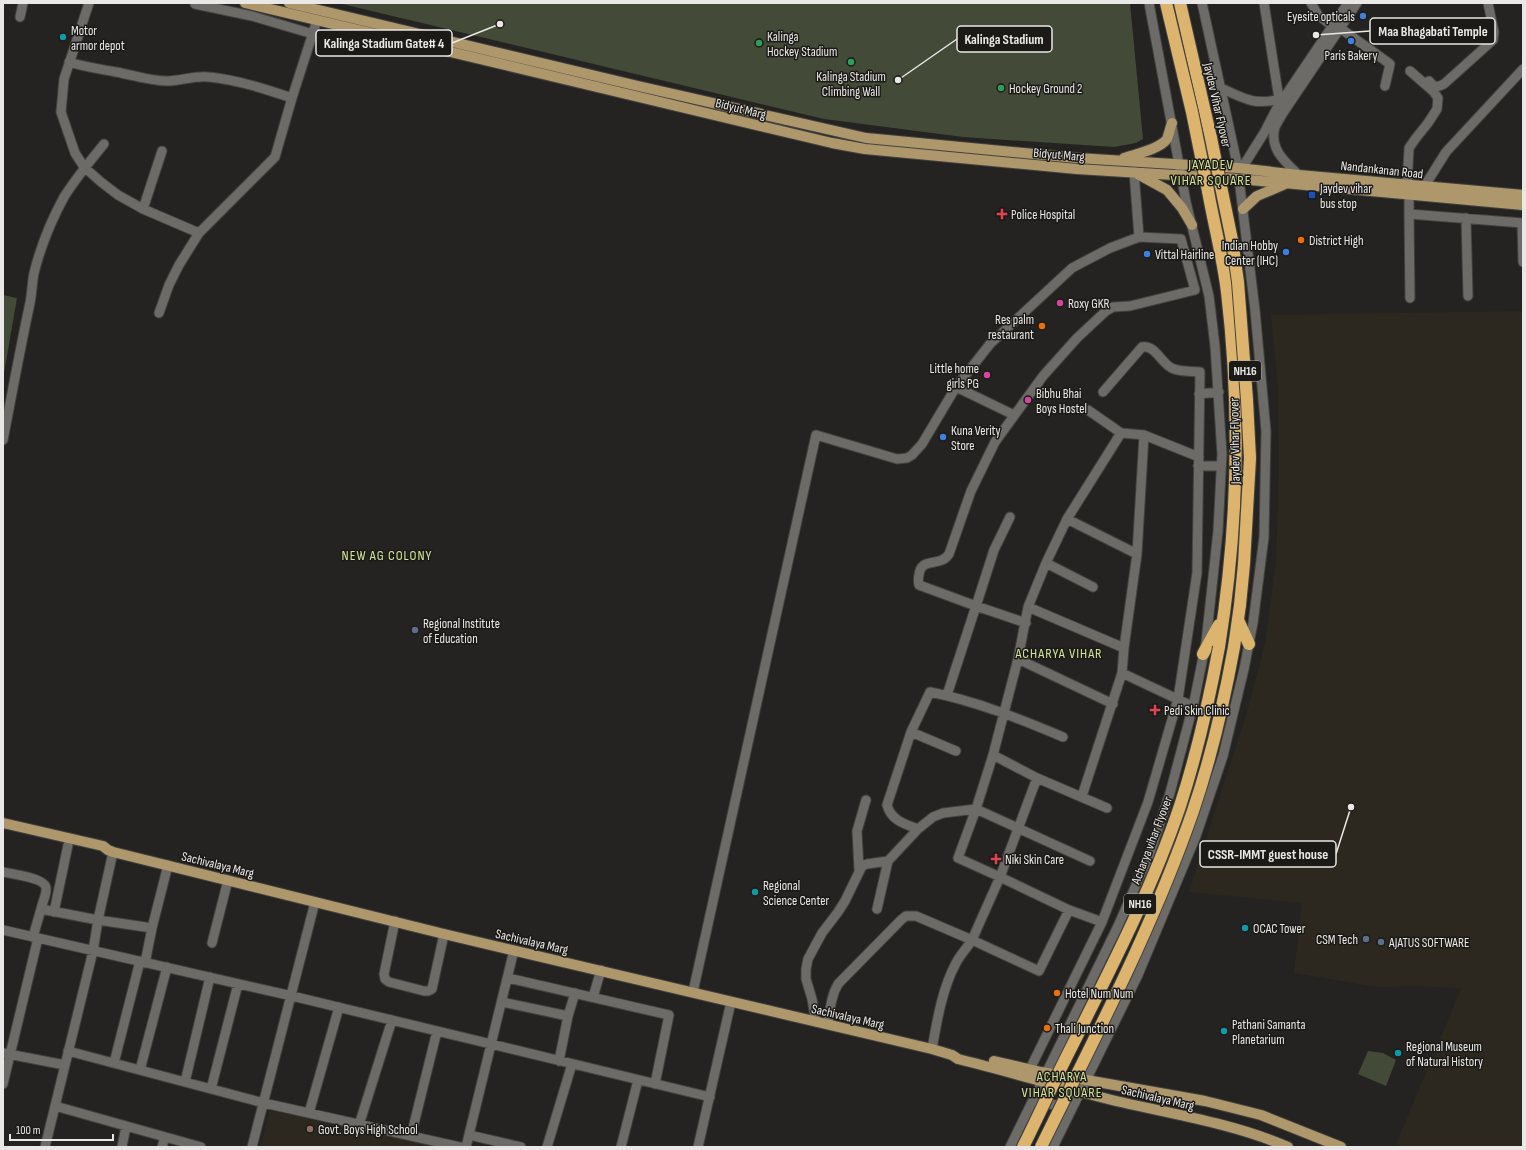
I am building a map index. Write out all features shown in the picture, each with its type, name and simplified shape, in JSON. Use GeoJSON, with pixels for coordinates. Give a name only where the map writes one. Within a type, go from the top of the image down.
{"type":"FeatureCollection","features":[{"type":"Feature","properties":{"kind":"highway","name":"Jaydev Vihar Flyover"},"geometry":{"type":"LineString","coordinates":[[1166,3],[1192,112],[1219,246],[1231,336],[1235,394],[1236,459],[1230,568],[1225,610]]}},
{"type":"Feature","properties":{"kind":"highway","name":"Jaydev Vihar Flyover"},"geometry":{"type":"LineString","coordinates":[[1180,3],[1217,167],[1238,282],[1248,400],[1250,458],[1244,564],[1238,620]]}},
{"type":"Feature","properties":{"kind":"highway","name":"Acharya vihar Flyover"},"geometry":{"type":"LineString","coordinates":[[1023,1147],[1127,933],[1168,838],[1180,805],[1208,709],[1225,610]]}},
{"type":"Feature","properties":{"kind":"highway"},"geometry":{"type":"LineString","coordinates":[[1203,654],[1225,610]]}},
{"type":"Feature","properties":{"kind":"highway"},"geometry":{"type":"LineString","coordinates":[[1238,620],[1248,644]]}},
{"type":"Feature","properties":{"kind":"highway","name":"NH16"},"geometry":{"type":"LineString","coordinates":[[1041,1147],[1148,925],[1180,847],[1193,810],[1214,737],[1228,680],[1238,620]]}},
{"type":"Feature","properties":{"kind":"main road","name":"Bidyut Marg"},"geometry":{"type":"LineString","coordinates":[[245,3],[840,145],[891,152],[1077,169],[1239,179]]}},
{"type":"Feature","properties":{"kind":"main road","name":"Bidyut Marg"},"geometry":{"type":"LineString","coordinates":[[289,3],[850,135],[893,142],[1077,158],[1240,168]]}},
{"type":"Feature","properties":{"kind":"main road"},"geometry":{"type":"LineString","coordinates":[[1118,160],[1154,149],[1163,143],[1167,139],[1172,123]]}},
{"type":"Feature","properties":{"kind":"main road","name":"Nandankanan Road"},"geometry":{"type":"LineString","coordinates":[[1240,168],[1523,205]]}},
{"type":"Feature","properties":{"kind":"main road"},"geometry":{"type":"LineString","coordinates":[[1134,172],[1167,190],[1182,208],[1192,225]]}},
{"type":"Feature","properties":{"kind":"main road","name":"Nandankanan Road"},"geometry":{"type":"LineString","coordinates":[[1239,179],[1408,190],[1424,187],[1523,195]]}},
{"type":"Feature","properties":{"kind":"main road"},"geometry":{"type":"LineString","coordinates":[[1243,209],[1257,196],[1269,189],[1287,183]]}},
{"type":"Feature","properties":{"kind":"main road","name":"Sachivalaya Marg"},"geometry":{"type":"LineString","coordinates":[[3,823],[103,846],[111,851],[444,934],[932,1049],[952,1055],[958,1059],[1044,1077]]}},
{"type":"Feature","properties":{"kind":"main road","name":"Sachivalaya Marg"},"geometry":{"type":"LineString","coordinates":[[3,830],[102,853],[111,851]]}},
{"type":"Feature","properties":{"kind":"main road","name":"Sachivalaya Marg"},"geometry":{"type":"LineString","coordinates":[[952,1055],[958,1054],[1030,1069],[1044,1077],[1081,1092],[1204,1121],[1268,1138],[1288,1147]]}},
{"type":"Feature","properties":{"kind":"main road"},"geometry":{"type":"LineString","coordinates":[[1044,1077],[1086,1079],[1205,1101],[1261,1115],[1341,1147]]}},
{"type":"Feature","properties":{"kind":"street"},"geometry":{"type":"LineString","coordinates":[[20,17],[23,3]]}},
{"type":"Feature","properties":{"kind":"street"},"geometry":{"type":"LineString","coordinates":[[89,3],[64,79],[62,112],[75,153],[84,166],[118,195],[143,209],[199,233]]}},
{"type":"Feature","properties":{"kind":"street"},"geometry":{"type":"LineString","coordinates":[[1010,1147],[1113,935],[1150,853],[1170,793],[1192,706],[1203,654],[1218,531],[1221,466],[1219,392],[1209,296],[1181,175],[1149,3]]}},
{"type":"Feature","properties":{"kind":"street"},"geometry":{"type":"LineString","coordinates":[[1202,3],[1240,168]]}},
{"type":"Feature","properties":{"kind":"street"},"geometry":{"type":"LineString","coordinates":[[1264,3],[1282,98]]}},
{"type":"Feature","properties":{"kind":"street"},"geometry":{"type":"LineString","coordinates":[[1311,3],[1318,15],[1390,64],[1386,86]]}},
{"type":"Feature","properties":{"kind":"street"},"geometry":{"type":"LineString","coordinates":[[1299,175],[1282,160],[1277,151],[1274,141],[1275,127],[1336,27],[1348,3]]}},
{"type":"Feature","properties":{"kind":"street"},"geometry":{"type":"LineString","coordinates":[[1240,168],[1257,145],[1282,98],[1336,27],[1357,3]]}},
{"type":"Feature","properties":{"kind":"street"},"geometry":{"type":"LineString","coordinates":[[1423,75],[1432,85],[1439,87],[1493,40],[1494,32],[1488,3]]}},
{"type":"Feature","properties":{"kind":"street"},"geometry":{"type":"LineString","coordinates":[[195,4],[252,16],[313,34]]}},
{"type":"Feature","properties":{"kind":"street"},"geometry":{"type":"LineString","coordinates":[[159,313],[169,285],[179,265],[199,233],[276,157],[292,98],[317,20]]}},
{"type":"Feature","properties":{"kind":"street"},"geometry":{"type":"LineString","coordinates":[[69,62],[86,67],[116,71],[160,81],[177,81],[200,77],[221,79],[267,89],[292,98]]}},
{"type":"Feature","properties":{"kind":"street"},"geometry":{"type":"LineString","coordinates":[[1424,187],[1446,152],[1523,70]]}},
{"type":"Feature","properties":{"kind":"street"},"geometry":{"type":"LineString","coordinates":[[1410,71],[1433,91],[1438,98],[1437,109],[1409,148],[1408,190],[1410,298]]}},
{"type":"Feature","properties":{"kind":"street"},"geometry":{"type":"LineString","coordinates":[[1221,88],[1253,102],[1270,102],[1282,98]]}},
{"type":"Feature","properties":{"kind":"street"},"geometry":{"type":"LineString","coordinates":[[3,440],[34,275],[44,240],[64,198],[84,166],[104,144]]}},
{"type":"Feature","properties":{"kind":"street"},"geometry":{"type":"LineString","coordinates":[[143,209],[162,151]]}},
{"type":"Feature","properties":{"kind":"street"},"geometry":{"type":"LineString","coordinates":[[1134,172],[1139,237]]}},
{"type":"Feature","properties":{"kind":"street"},"geometry":{"type":"LineString","coordinates":[[1053,1147],[1138,975],[1196,836],[1223,756],[1244,669],[1264,537],[1266,438],[1255,310],[1239,179]]}},
{"type":"Feature","properties":{"kind":"street"},"geometry":{"type":"LineString","coordinates":[[1409,214],[1523,223],[1523,262]]}},
{"type":"Feature","properties":{"kind":"street"},"geometry":{"type":"LineString","coordinates":[[1466,218],[1468,296]]}},
{"type":"Feature","properties":{"kind":"street"},"geometry":{"type":"LineString","coordinates":[[693,992],[816,435],[897,459],[907,458],[912,455],[922,444],[956,387],[990,344],[1072,268],[1110,248],[1139,237],[1172,240],[1181,239],[1195,290],[1130,306],[1113,307],[1106,311],[1077,338],[1043,376],[995,442],[971,491],[949,554],[942,561],[924,564],[920,569],[918,581],[919,585],[922,587],[1026,622]]}},
{"type":"Feature","properties":{"kind":"street"},"geometry":{"type":"LineString","coordinates":[[1030,1069],[1100,925],[1148,802],[1178,699],[1197,573],[1200,372],[1174,370],[1146,346],[1138,350],[1103,392]]}},
{"type":"Feature","properties":{"kind":"street"},"geometry":{"type":"LineString","coordinates":[[956,387],[1014,415]]}},
{"type":"Feature","properties":{"kind":"street"},"geometry":{"type":"LineString","coordinates":[[1200,394],[1219,392]]}},
{"type":"Feature","properties":{"kind":"street"},"geometry":{"type":"LineString","coordinates":[[1088,410],[1120,433],[1144,435],[1199,457]]}},
{"type":"Feature","properties":{"kind":"street"},"geometry":{"type":"LineString","coordinates":[[1113,935],[1100,925],[958,858],[976,809],[993,755],[1018,659],[1028,607],[1046,563],[1067,519],[1120,433]]}},
{"type":"Feature","properties":{"kind":"street"},"geometry":{"type":"LineString","coordinates":[[1082,796],[1122,673],[1137,554],[1144,435]]}},
{"type":"Feature","properties":{"kind":"street"},"geometry":{"type":"LineString","coordinates":[[1198,466],[1221,466]]}},
{"type":"Feature","properties":{"kind":"street"},"geometry":{"type":"LineString","coordinates":[[946,695],[994,550],[1010,517]]}},
{"type":"Feature","properties":{"kind":"street"},"geometry":{"type":"LineString","coordinates":[[1067,519],[1137,554]]}},
{"type":"Feature","properties":{"kind":"street"},"geometry":{"type":"LineString","coordinates":[[1046,563],[1092,588]]}},
{"type":"Feature","properties":{"kind":"street"},"geometry":{"type":"LineString","coordinates":[[1028,607],[1124,648]]}},
{"type":"Feature","properties":{"kind":"street"},"geometry":{"type":"LineString","coordinates":[[1018,659],[1113,704]]}},
{"type":"Feature","properties":{"kind":"street"},"geometry":{"type":"LineString","coordinates":[[1122,673],[1192,706]]}},
{"type":"Feature","properties":{"kind":"street"},"geometry":{"type":"LineString","coordinates":[[918,829],[900,822],[892,816],[887,805],[911,732],[930,692],[946,695],[1004,712],[1063,737]]}},
{"type":"Feature","properties":{"kind":"street"},"geometry":{"type":"LineString","coordinates":[[911,732],[956,751]]}},
{"type":"Feature","properties":{"kind":"street"},"geometry":{"type":"LineString","coordinates":[[993,755],[1038,778],[1107,808]]}},
{"type":"Feature","properties":{"kind":"street"},"geometry":{"type":"LineString","coordinates":[[932,1049],[938,1015],[949,979],[956,963],[972,940],[1000,877],[1038,778]]}},
{"type":"Feature","properties":{"kind":"street"},"geometry":{"type":"LineString","coordinates":[[859,870],[857,831],[866,800]]}},
{"type":"Feature","properties":{"kind":"street"},"geometry":{"type":"LineString","coordinates":[[877,909],[888,861],[918,829],[932,817],[943,813],[976,809],[1090,861]]}},
{"type":"Feature","properties":{"kind":"street"},"geometry":{"type":"LineString","coordinates":[[54,912],[68,844]]}},
{"type":"Feature","properties":{"kind":"street"},"geometry":{"type":"LineString","coordinates":[[45,1147],[93,951],[111,851]]}},
{"type":"Feature","properties":{"kind":"street"},"geometry":{"type":"LineString","coordinates":[[816,1022],[812,999],[806,980],[808,959],[822,933],[845,901],[862,866],[888,861]]}},
{"type":"Feature","properties":{"kind":"street"},"geometry":{"type":"LineString","coordinates":[[114,1063],[168,865]]}},
{"type":"Feature","properties":{"kind":"street"},"geometry":{"type":"LineString","coordinates":[[3,872],[32,878],[43,882],[46,885],[36,938],[7,1054],[3,1084]]}},
{"type":"Feature","properties":{"kind":"street"},"geometry":{"type":"LineString","coordinates":[[212,943],[228,880]]}},
{"type":"Feature","properties":{"kind":"street"},"geometry":{"type":"LineString","coordinates":[[252,1147],[315,902]]}},
{"type":"Feature","properties":{"kind":"street"},"geometry":{"type":"LineString","coordinates":[[41,909],[98,920],[152,928]]}},
{"type":"Feature","properties":{"kind":"street"},"geometry":{"type":"LineString","coordinates":[[828,1024],[830,1004],[834,990],[838,984],[906,916],[916,916],[1039,971],[1069,910]]}},
{"type":"Feature","properties":{"kind":"street"},"geometry":{"type":"LineString","coordinates":[[395,921],[384,974],[385,979],[389,982],[428,991],[432,989],[444,934]]}},
{"type":"Feature","properties":{"kind":"street"},"geometry":{"type":"LineString","coordinates":[[3,930],[339,1007],[710,1097]]}},
{"type":"Feature","properties":{"kind":"street"},"geometry":{"type":"LineString","coordinates":[[466,1147],[514,950]]}},
{"type":"Feature","properties":{"kind":"street"},"geometry":{"type":"LineString","coordinates":[[140,1070],[166,967]]}},
{"type":"Feature","properties":{"kind":"street"},"geometry":{"type":"LineString","coordinates":[[593,997],[601,970]]}},
{"type":"Feature","properties":{"kind":"street"},"geometry":{"type":"LineString","coordinates":[[184,1082],[210,977]]}},
{"type":"Feature","properties":{"kind":"street"},"geometry":{"type":"LineString","coordinates":[[508,978],[669,1014],[655,1084]]}},
{"type":"Feature","properties":{"kind":"street"},"geometry":{"type":"LineString","coordinates":[[211,1089],[238,984]]}},
{"type":"Feature","properties":{"kind":"street"},"geometry":{"type":"LineString","coordinates":[[559,1061],[568,1016],[575,993]]}},
{"type":"Feature","properties":{"kind":"street"},"geometry":{"type":"LineString","coordinates":[[502,1002],[568,1016]]}},
{"type":"Feature","properties":{"kind":"street"},"geometry":{"type":"LineString","coordinates":[[698,1147],[731,1002]]}},
{"type":"Feature","properties":{"kind":"street"},"geometry":{"type":"LineString","coordinates":[[309,1113],[339,1007]]}},
{"type":"Feature","properties":{"kind":"street"},"geometry":{"type":"LineString","coordinates":[[359,1125],[392,1020]]}},
{"type":"Feature","properties":{"kind":"street"},"geometry":{"type":"LineString","coordinates":[[411,1136],[437,1031]]}},
{"type":"Feature","properties":{"kind":"street"},"geometry":{"type":"LineString","coordinates":[[1065,1035],[1067,1047],[1086,1059],[1095,1062]]}},
{"type":"Feature","properties":{"kind":"street"},"geometry":{"type":"LineString","coordinates":[[68,1051],[264,1103],[460,1147]]}},
{"type":"Feature","properties":{"kind":"street"},"geometry":{"type":"LineString","coordinates":[[7,1054],[65,1065]]}},
{"type":"Feature","properties":{"kind":"street"},"geometry":{"type":"LineString","coordinates":[[547,1147],[572,1064]]}},
{"type":"Feature","properties":{"kind":"street"},"geometry":{"type":"LineString","coordinates":[[621,1147],[638,1080]]}},
{"type":"Feature","properties":{"kind":"street"},"geometry":{"type":"LineString","coordinates":[[1031,1103],[1040,1102],[1073,1107]]}},
{"type":"Feature","properties":{"kind":"street"},"geometry":{"type":"LineString","coordinates":[[55,1106],[199,1147]]}},
{"type":"Feature","properties":{"kind":"street"},"geometry":{"type":"LineString","coordinates":[[122,1147],[126,1126]]}},
{"type":"Feature","properties":{"kind":"street"},"geometry":{"type":"LineString","coordinates":[[469,1135],[521,1147]]}},
{"type":"Feature","properties":{"kind":"street"},"geometry":{"type":"LineString","coordinates":[[162,1147],[165,1137]]}},
{"type":"Feature","properties":{"kind":"shaded area"},"geometry":{"type":"Polygon","coordinates":[[[1523,311],[1523,1147],[1395,1147],[1461,989],[1419,986],[1376,987],[1294,973],[1302,903],[1189,892],[1246,715],[1265,644],[1276,562],[1279,465],[1278,386],[1271,315],[1523,311]]]}},
{"type":"Feature","properties":{"kind":"shaded area","name":"Govt. Boys High School"},"geometry":{"type":"Polygon","coordinates":[[[270,1110],[439,1147],[260,1147],[270,1110]]]}},
{"type":"Feature","properties":{"kind":"green space"},"geometry":{"type":"Polygon","coordinates":[[[338,3],[1130,3],[1143,139],[1136,143],[1114,147],[963,137],[824,119],[338,3]]]}},
{"type":"Feature","properties":{"kind":"green space"},"geometry":{"type":"Polygon","coordinates":[[[3,295],[17,298],[3,379],[3,295]]]}},
{"type":"Feature","properties":{"kind":"green space"},"geometry":{"type":"Polygon","coordinates":[[[1368,1051],[1383,1053],[1396,1060],[1386,1086],[1358,1074],[1368,1051]]]}},
{"type":"Feature","properties":{"kind":"place","name":"Eyesite opticals"},"geometry":{"type":"Point","coordinates":[1363,16]}},
{"type":"Feature","properties":{"kind":"place","name":"Kalinga Stadium Gate# 4"},"geometry":{"type":"Point","coordinates":[500,24]}},
{"type":"Feature","properties":{"kind":"place","name":"Maa Bhagabati Temple"},"geometry":{"type":"Point","coordinates":[1316,35]}},
{"type":"Feature","properties":{"kind":"place","name":"Motor armor depot"},"geometry":{"type":"Point","coordinates":[63,37]}},
{"type":"Feature","properties":{"kind":"place","name":"Paris Bakery"},"geometry":{"type":"Point","coordinates":[1351,41]}},
{"type":"Feature","properties":{"kind":"place","name":"Kalinga Hockey Stadium"},"geometry":{"type":"Point","coordinates":[759,43]}},
{"type":"Feature","properties":{"kind":"place","name":"Kalinga Stadium Climbing Wall"},"geometry":{"type":"Point","coordinates":[851,62]}},
{"type":"Feature","properties":{"kind":"place","name":"Kalinga Stadium"},"geometry":{"type":"Point","coordinates":[898,80]}},
{"type":"Feature","properties":{"kind":"place","name":"Hockey Ground 2"},"geometry":{"type":"Point","coordinates":[1001,88]}},
{"type":"Feature","properties":{"kind":"place","name":"Jaydev vihar bus stop"},"geometry":{"type":"Point","coordinates":[1312,195]}},
{"type":"Feature","properties":{"kind":"place","name":"Police Hospital"},"geometry":{"type":"Point","coordinates":[1002,214]}},
{"type":"Feature","properties":{"kind":"place","name":"District High"},"geometry":{"type":"Point","coordinates":[1301,240]}},
{"type":"Feature","properties":{"kind":"place","name":"Indian Hobby Center (IHC)"},"geometry":{"type":"Point","coordinates":[1286,252]}},
{"type":"Feature","properties":{"kind":"place","name":"Vittal Hairline"},"geometry":{"type":"Point","coordinates":[1147,254]}},
{"type":"Feature","properties":{"kind":"place","name":"Roxy GKR"},"geometry":{"type":"Point","coordinates":[1060,303]}},
{"type":"Feature","properties":{"kind":"place","name":"Res palm restaurant"},"geometry":{"type":"Point","coordinates":[1042,326]}},
{"type":"Feature","properties":{"kind":"place","name":"Little home girls PG"},"geometry":{"type":"Point","coordinates":[987,375]}},
{"type":"Feature","properties":{"kind":"place","name":"Bibhu Bhai Boys Hostel"},"geometry":{"type":"Point","coordinates":[1028,400]}},
{"type":"Feature","properties":{"kind":"place","name":"Kuna Verity Store"},"geometry":{"type":"Point","coordinates":[943,437]}},
{"type":"Feature","properties":{"kind":"place","name":"Regional Institute of Education"},"geometry":{"type":"Point","coordinates":[415,630]}},
{"type":"Feature","properties":{"kind":"place","name":"Pedi Skin Clinic"},"geometry":{"type":"Point","coordinates":[1155,710]}},
{"type":"Feature","properties":{"kind":"place","name":"CSSR-IMMT guest house"},"geometry":{"type":"Point","coordinates":[1351,807]}},
{"type":"Feature","properties":{"kind":"place","name":"Niki Skin Care"},"geometry":{"type":"Point","coordinates":[996,859]}},
{"type":"Feature","properties":{"kind":"place","name":"Regional Science Center"},"geometry":{"type":"Point","coordinates":[755,892]}},
{"type":"Feature","properties":{"kind":"place","name":"OCAC Tower"},"geometry":{"type":"Point","coordinates":[1245,928]}},
{"type":"Feature","properties":{"kind":"place","name":"CSM Tech"},"geometry":{"type":"Point","coordinates":[1366,939]}},
{"type":"Feature","properties":{"kind":"place","name":"AJATUS SOFTWARE"},"geometry":{"type":"Point","coordinates":[1381,942]}},
{"type":"Feature","properties":{"kind":"place","name":"Hotel Num Num"},"geometry":{"type":"Point","coordinates":[1057,993]}},
{"type":"Feature","properties":{"kind":"place","name":"Thali Junction"},"geometry":{"type":"Point","coordinates":[1047,1028]}},
{"type":"Feature","properties":{"kind":"place","name":"Pathani Samanta Planetarium"},"geometry":{"type":"Point","coordinates":[1224,1031]}},
{"type":"Feature","properties":{"kind":"place","name":"Regional Museum of Natural History"},"geometry":{"type":"Point","coordinates":[1398,1053]}},
{"type":"Feature","properties":{"kind":"place","name":"Govt. Boys High School"},"geometry":{"type":"Point","coordinates":[310,1129]}},
{"type":"Feature","properties":{"kind":"district","name":"JAYADEV VIHAR SQUARE"},"geometry":{"type":"Point","coordinates":[1211,172]}},
{"type":"Feature","properties":{"kind":"district","name":"NEW AG COLONY"},"geometry":{"type":"Point","coordinates":[387,555]}},
{"type":"Feature","properties":{"kind":"district","name":"ACHARYA VIHAR"},"geometry":{"type":"Point","coordinates":[1059,653]}},
{"type":"Feature","properties":{"kind":"district","name":"ACHARYA VIHAR SQUARE"},"geometry":{"type":"Point","coordinates":[1062,1084]}}]}
